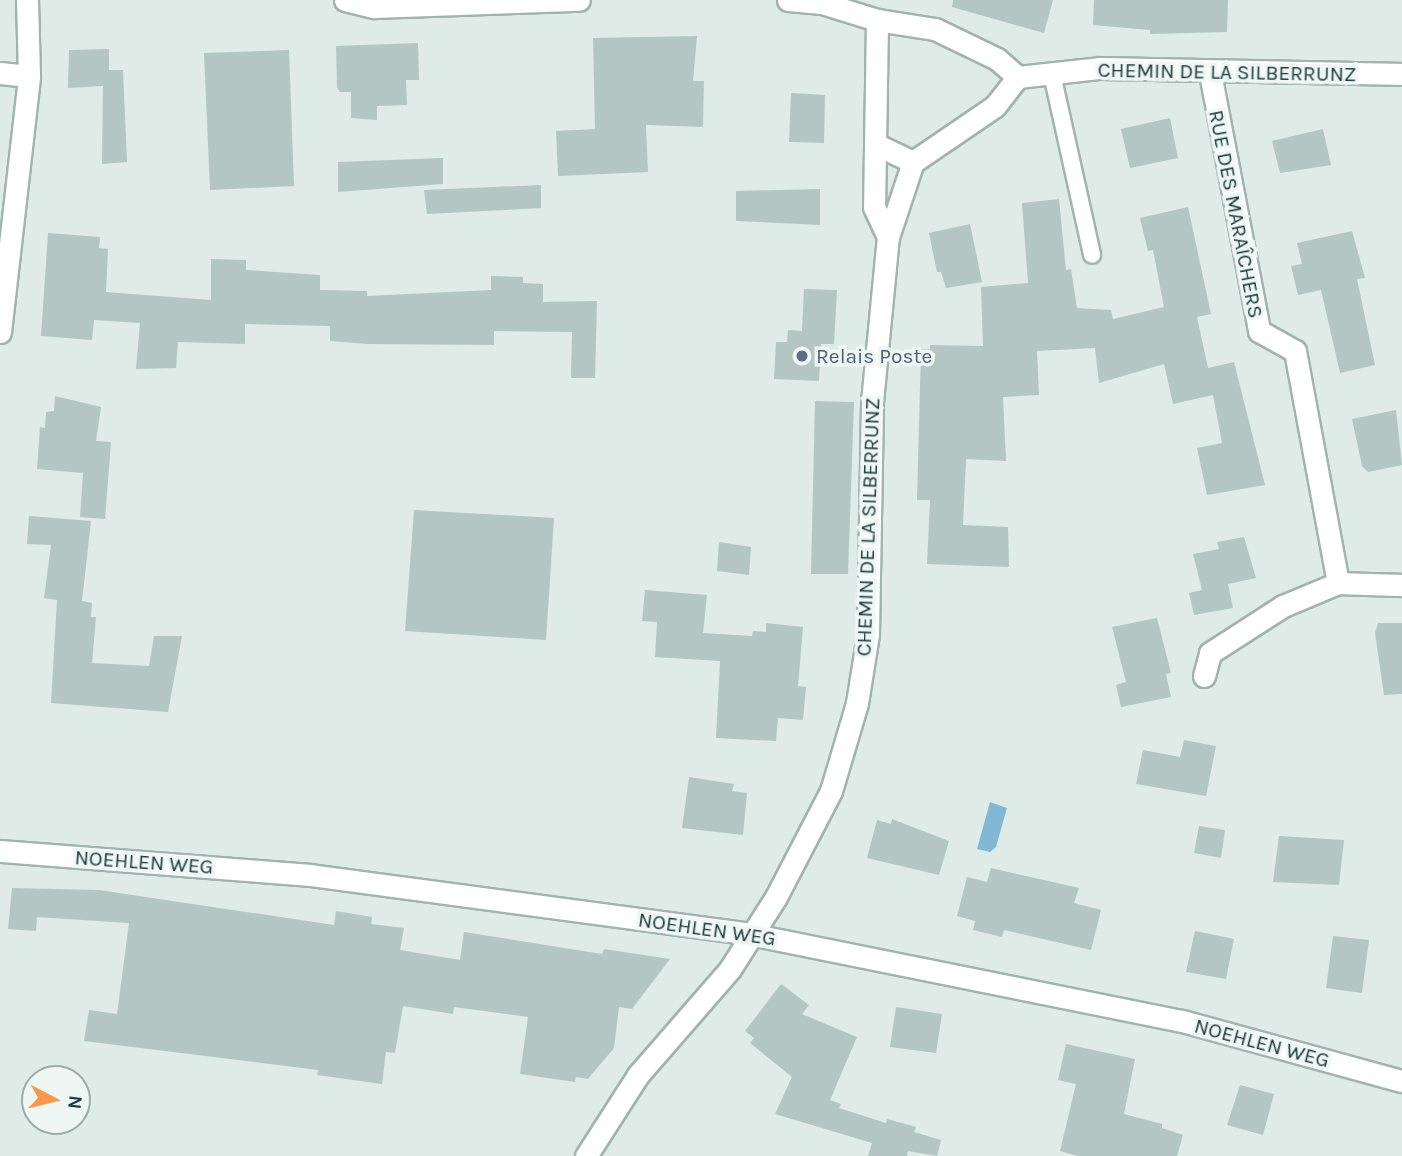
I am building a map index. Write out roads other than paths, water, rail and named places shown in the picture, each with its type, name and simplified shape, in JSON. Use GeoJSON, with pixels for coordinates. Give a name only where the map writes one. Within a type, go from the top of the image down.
{"type":"FeatureCollection","features":[{"type":"Feature","properties":{"kind":"street"},"geometry":{"type":"LineString","coordinates":[[0,332],[29,76],[27,0]]}},
{"type":"Feature","properties":{"kind":"street"},"geometry":{"type":"LineString","coordinates":[[345,0],[374,7],[579,0]]}},
{"type":"Feature","properties":{"kind":"street"},"geometry":{"type":"LineString","coordinates":[[788,0],[822,3],[877,20],[935,29],[997,59],[1018,78],[995,106],[912,162],[876,144]]}},
{"type":"Feature","properties":{"kind":"street","name":"CHEMIN DE LA SILBERRUNZ"},"geometry":{"type":"LineString","coordinates":[[877,20],[874,207],[888,237]]}},
{"type":"Feature","properties":{"kind":"street","name":"CHEMIN DE LA SILBERRUNZ"},"geometry":{"type":"LineString","coordinates":[[1018,78],[1099,68],[1210,73],[1402,74]]}},
{"type":"Feature","properties":{"kind":"street"},"geometry":{"type":"LineString","coordinates":[[0,73],[29,76]]}},
{"type":"Feature","properties":{"kind":"street","name":"RUE DES MARAÎCHERS"},"geometry":{"type":"LineString","coordinates":[[1210,73],[1259,331],[1295,351],[1338,583]]}},
{"type":"Feature","properties":{"kind":"street","name":"CHEMIN DE LA SILBERRUNZ"},"geometry":{"type":"LineString","coordinates":[[586,1156],[638,1075],[730,969],[776,897],[831,791],[857,703],[868,634],[872,402],[888,237],[912,162]]}},
{"type":"Feature","properties":{"kind":"street"},"geometry":{"type":"LineString","coordinates":[[1204,676],[1210,653],[1283,606],[1338,583],[1402,585]]}},
{"type":"Feature","properties":{"kind":"street","name":"NOEHLEN WEG"},"geometry":{"type":"LineString","coordinates":[[0,851],[310,875],[751,934],[1182,1021],[1402,1081]]}},
{"type":"Feature","properties":{"kind":"lane"},"geometry":{"type":"LineString","coordinates":[[1052,74],[1092,255]]}},
{"type":"Feature","properties":{"kind":"water"},"geometry":{"type":"Polygon","coordinates":[[[990,802],[1007,808],[996,847],[990,852],[977,849],[990,802]]]}},
{"type":"Feature","properties":{"kind":"place","name":"Relais Poste"},"geometry":{"type":"Point","coordinates":[802,356]}}]}
